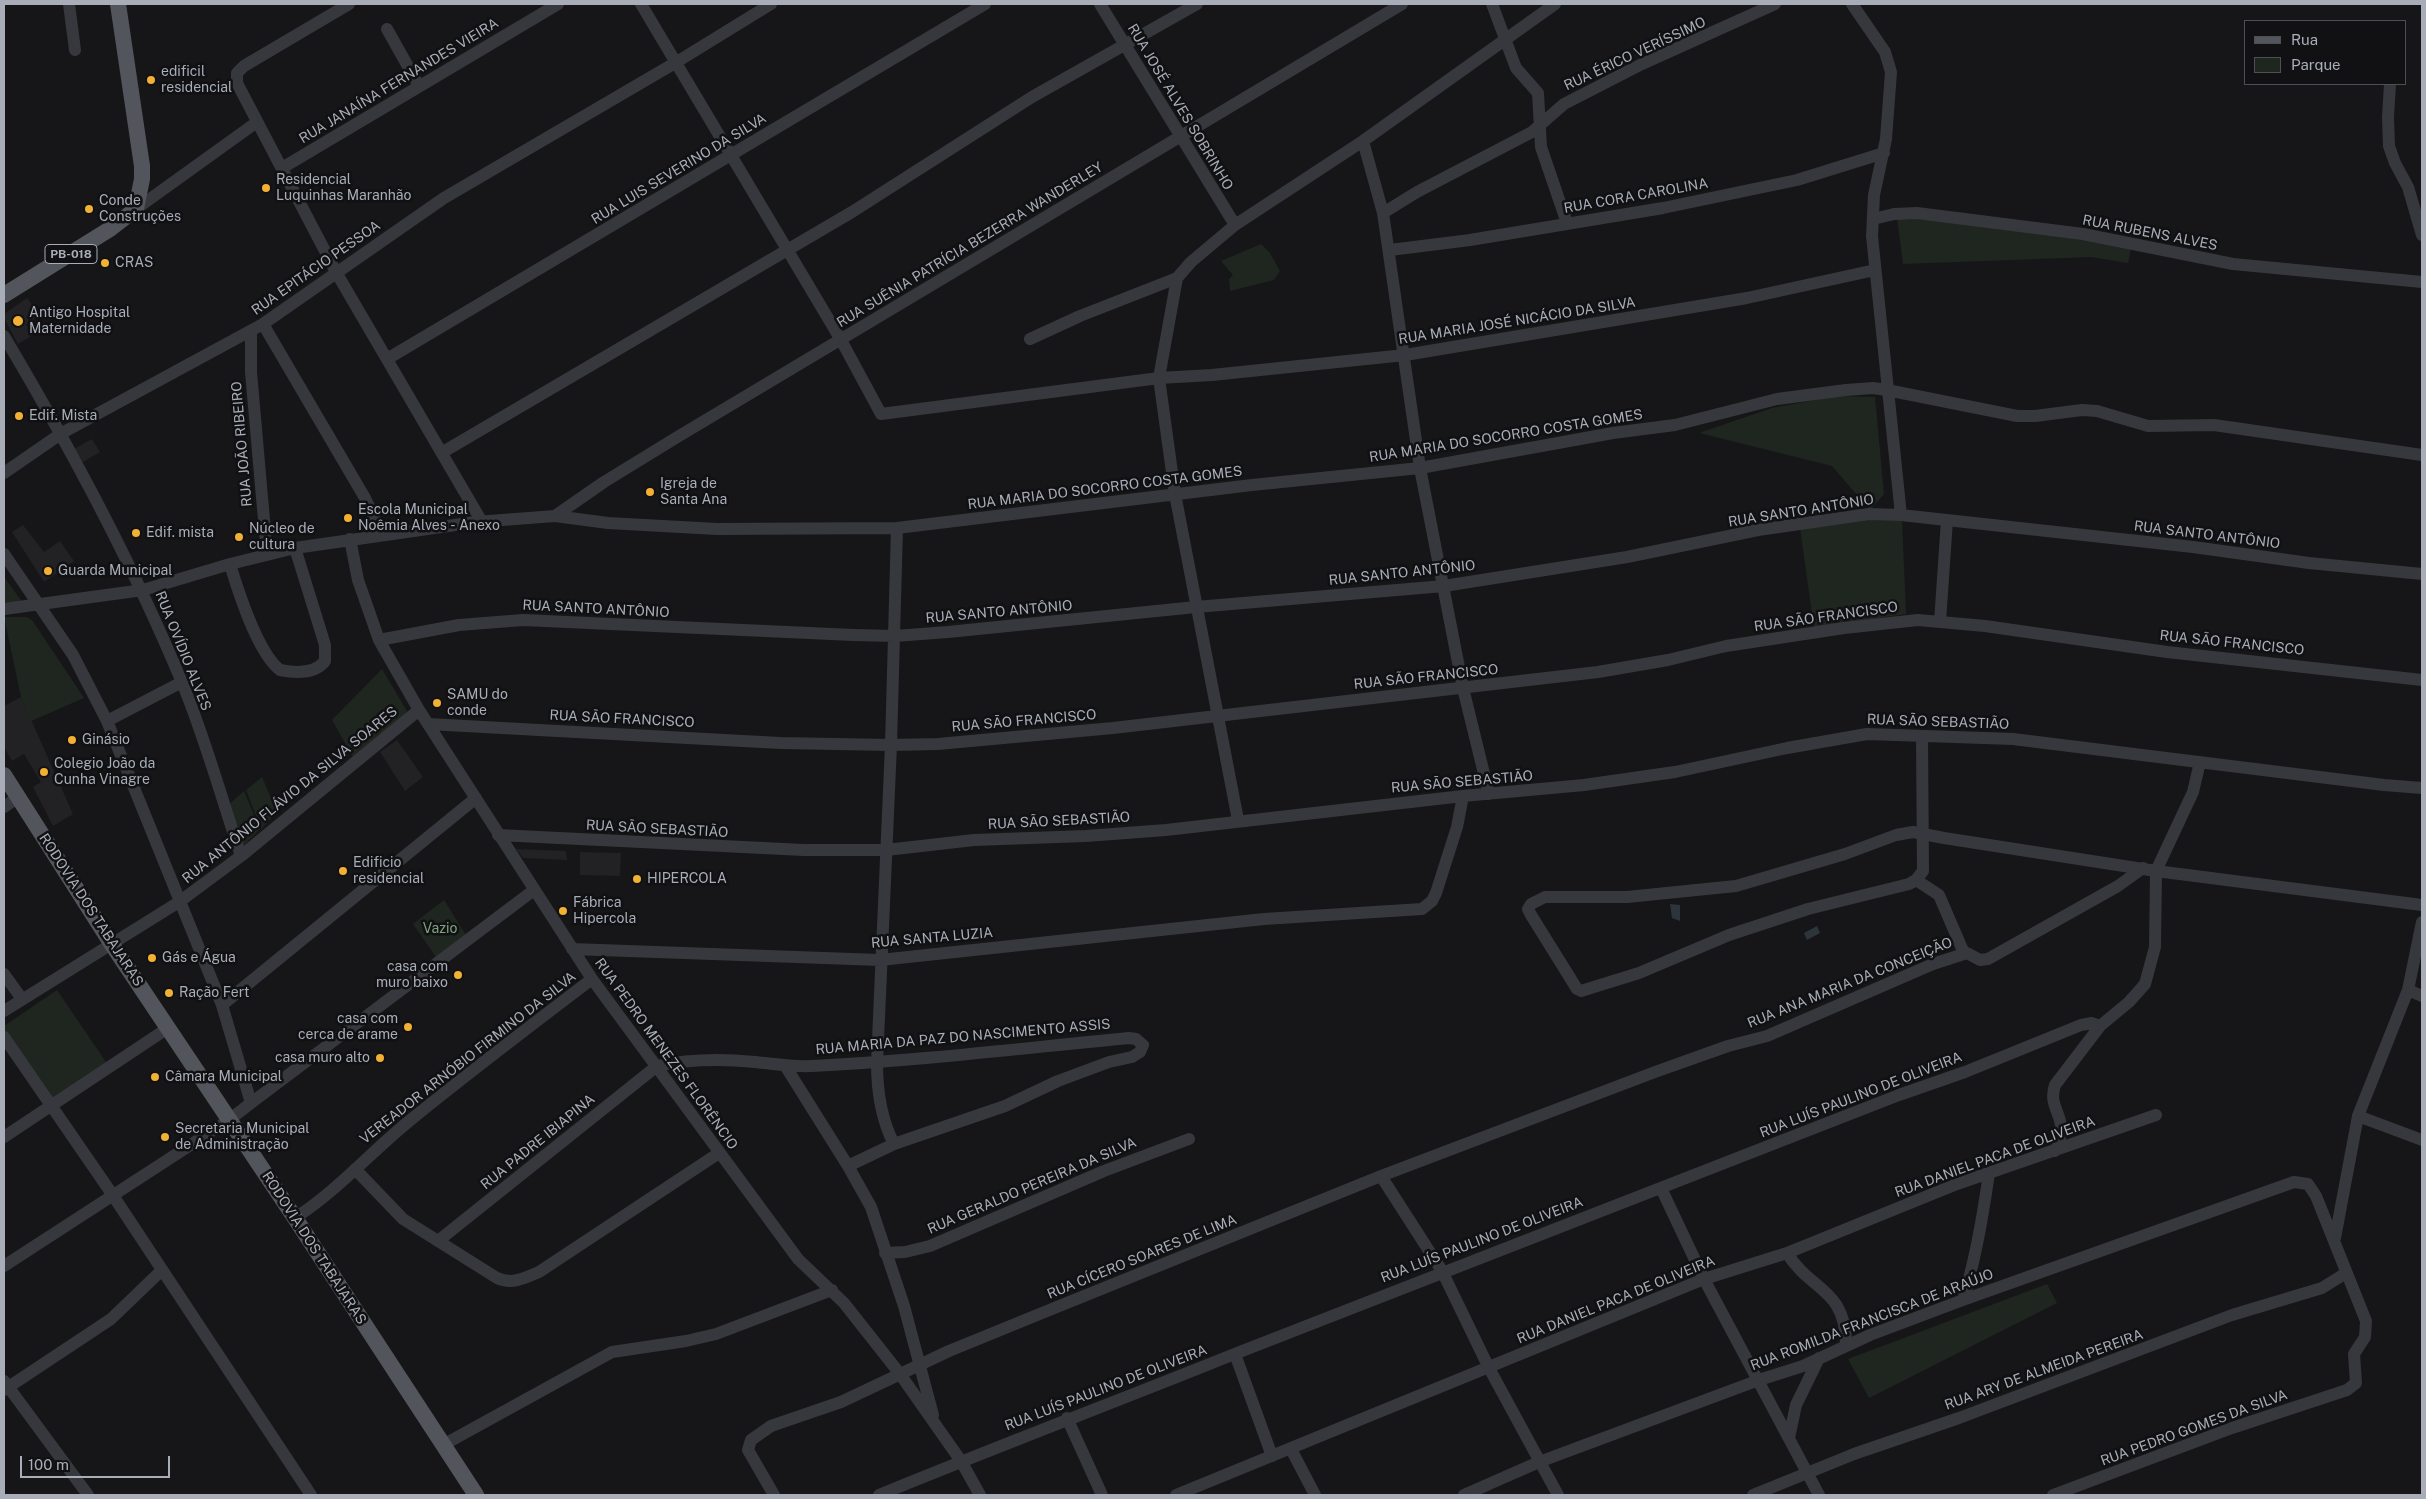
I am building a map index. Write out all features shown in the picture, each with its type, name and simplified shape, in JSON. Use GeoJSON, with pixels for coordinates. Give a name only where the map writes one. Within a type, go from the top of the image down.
{"type":"FeatureCollection","features":[{"type":"Feature","properties":{"kind":"main road"},"geometry":{"type":"LineString","coordinates":[[118,4],[142,166],[142,178],[136,209]]}},
{"type":"Feature","properties":{"kind":"main road","name":"PB-018"},"geometry":{"type":"LineString","coordinates":[[4,295],[110,229],[136,209]]}},
{"type":"Feature","properties":{"kind":"main road","name":"RODOVIA DOS TABAJARAS"},"geometry":{"type":"LineString","coordinates":[[4,775],[111,943],[295,1218],[476,1495]]}},
{"type":"Feature","properties":{"kind":"street"},"geometry":{"type":"LineString","coordinates":[[69,4],[75,50]]}},
{"type":"Feature","properties":{"kind":"street"},"geometry":{"type":"LineString","coordinates":[[349,4],[244,66],[237,73],[237,83],[336,272],[443,452],[482,522]]}},
{"type":"Feature","properties":{"kind":"street","name":"RUA JANAÍNA FERNANDES VIEIRA"},"geometry":{"type":"LineString","coordinates":[[282,168],[558,4]]}},
{"type":"Feature","properties":{"kind":"street"},"geometry":{"type":"LineString","coordinates":[[641,4],[841,340]]}},
{"type":"Feature","properties":{"kind":"street","name":"RUA EPITÁCIO PESSOA"},"geometry":{"type":"LineString","coordinates":[[4,473],[62,433],[263,324],[444,198],[675,63],[771,4]]}},
{"type":"Feature","properties":{"kind":"street","name":"RUA LUIS SEVERINO DA SILVA"},"geometry":{"type":"LineString","coordinates":[[387,359],[986,4]]}},
{"type":"Feature","properties":{"kind":"street","name":"RUA JOSÉ ALVES SOBRINHO"},"geometry":{"type":"LineString","coordinates":[[1100,4],[1235,225]]}},
{"type":"Feature","properties":{"kind":"street"},"geometry":{"type":"LineString","coordinates":[[443,452],[852,212],[1032,97],[1126,46],[1196,4]]}},
{"type":"Feature","properties":{"kind":"street","name":"RUA SUÊNIA PATRÍCIA BEZERRA WANDERLEY"},"geometry":{"type":"LineString","coordinates":[[555,516],[621,472],[1402,4]]}},
{"type":"Feature","properties":{"kind":"street"},"geometry":{"type":"LineString","coordinates":[[1492,4],[1516,68],[1538,92],[1541,147],[1568,223]]}},
{"type":"Feature","properties":{"kind":"street"},"geometry":{"type":"LineString","coordinates":[[1030,339],[1080,316],[1177,278],[1191,262],[1235,225],[1363,140],[1555,4]]}},
{"type":"Feature","properties":{"kind":"street","name":"RUA ÉRICO VERÍSSIMO"},"geometry":{"type":"LineString","coordinates":[[1384,213],[1417,192],[1516,142],[1539,127],[1564,104],[1642,64],[1775,4]]}},
{"type":"Feature","properties":{"kind":"street"},"geometry":{"type":"LineString","coordinates":[[1852,4],[1885,52],[1890,65],[1892,81],[1884,153],[1874,195],[1873,219],[1875,270],[1901,515]]}},
{"type":"Feature","properties":{"kind":"street"},"geometry":{"type":"LineString","coordinates":[[387,29],[419,86]]}},
{"type":"Feature","properties":{"kind":"street"},"geometry":{"type":"LineString","coordinates":[[2390,85],[2389,146],[2395,163],[2408,187],[2422,235]]}},
{"type":"Feature","properties":{"kind":"street"},"geometry":{"type":"LineString","coordinates":[[136,209],[257,122]]}},
{"type":"Feature","properties":{"kind":"street"},"geometry":{"type":"LineString","coordinates":[[1363,140],[1384,213],[1420,468],[1464,688],[1489,794]]}},
{"type":"Feature","properties":{"kind":"street","name":"RUA CORA CAROLINA"},"geometry":{"type":"LineString","coordinates":[[1390,250],[1448,243],[1663,208],[1797,180],[1884,153]]}},
{"type":"Feature","properties":{"kind":"street","name":"RUA RUBENS ALVES"},"geometry":{"type":"LineString","coordinates":[[1873,219],[1894,214],[1917,213],[2083,234],[2233,264],[2422,282]]}},
{"type":"Feature","properties":{"kind":"street","name":"RUA MARIA JOSÉ NICÁCIO DA SILVA"},"geometry":{"type":"LineString","coordinates":[[841,340],[881,414],[1159,378],[1221,374],[1405,355],[1747,298],[1875,270]]}},
{"type":"Feature","properties":{"kind":"street"},"geometry":{"type":"LineString","coordinates":[[1177,278],[1159,378],[1175,494],[1238,820]]}},
{"type":"Feature","properties":{"kind":"street"},"geometry":{"type":"LineString","coordinates":[[263,324],[367,502],[382,535]]}},
{"type":"Feature","properties":{"kind":"street","name":"RUA JOÃO RIBEIRO"},"geometry":{"type":"LineString","coordinates":[[251,331],[251,372],[268,554]]}},
{"type":"Feature","properties":{"kind":"street","name":"RUA OVÍDIO ALVES"},"geometry":{"type":"LineString","coordinates":[[4,336],[62,433],[143,590],[182,682],[241,856]]}},
{"type":"Feature","properties":{"kind":"street","name":"RUA MARIA DO SOCORRO COSTA GOMES"},"geometry":{"type":"LineString","coordinates":[[4,609],[143,590],[230,564],[295,548],[482,522],[555,516],[608,523],[717,529],[897,528],[1175,494],[1420,468],[1613,433],[1683,424],[1777,399],[1853,389],[1887,390],[2017,416],[2097,411],[2148,426],[2214,425],[2422,456]]}},
{"type":"Feature","properties":{"kind":"street","name":"RUA SANTO ANTÔNIO"},"geometry":{"type":"LineString","coordinates":[[379,640],[459,625],[523,620],[894,636],[1196,607],[1444,586],[1627,557],[1758,530],[1869,514],[1901,515],[2193,547],[2310,563],[2422,574]]}},
{"type":"Feature","properties":{"kind":"street"},"geometry":{"type":"LineString","coordinates":[[1940,622],[1947,520]]}},
{"type":"Feature","properties":{"kind":"street"},"geometry":{"type":"LineString","coordinates":[[848,1166],[894,1144],[885,1126],[880,1103],[877,1063],[880,960],[891,746],[897,528]]}},
{"type":"Feature","properties":{"kind":"street","name":"RUA PEDRO MENEZES FLORÊNCIO"},"geometry":{"type":"LineString","coordinates":[[350,539],[358,580],[379,640],[419,710],[592,980],[798,1259],[844,1303],[900,1374],[961,1461],[980,1495]]}},
{"type":"Feature","properties":{"kind":"street"},"geometry":{"type":"LineString","coordinates":[[230,564],[240,596],[267,655],[280,670],[310,671],[319,668],[325,661],[325,644],[295,548]]}},
{"type":"Feature","properties":{"kind":"street"},"geometry":{"type":"LineString","coordinates":[[4,554],[78,662],[107,721],[222,1005],[250,1103]]}},
{"type":"Feature","properties":{"kind":"street","name":"RUA SÃO FRANCISCO"},"geometry":{"type":"LineString","coordinates":[[428,724],[780,743],[891,746],[1011,737],[1219,716],[1598,672],[1668,660],[1726,646],[1844,628],[1918,620],[1985,626],[2185,654],[2422,680]]}},
{"type":"Feature","properties":{"kind":"street"},"geometry":{"type":"LineString","coordinates":[[107,721],[182,682]]}},
{"type":"Feature","properties":{"kind":"street","name":"RUA ANTÔNIO FLÁVIO DA SILVA SOARES"},"geometry":{"type":"LineString","coordinates":[[4,1011],[179,902],[241,856],[419,710]]}},
{"type":"Feature","properties":{"kind":"street","name":"RUA SÃO SEBASTIÃO"},"geometry":{"type":"LineString","coordinates":[[498,836],[804,850],[886,850],[974,840],[1086,836],[1166,830],[1238,820],[1584,785],[1676,772],[1855,735],[2013,739],[2422,788]]}},
{"type":"Feature","properties":{"kind":"street"},"geometry":{"type":"LineString","coordinates":[[1922,736],[1923,832],[1923,871],[1916,880],[1900,887],[1808,909],[1729,936],[1639,973],[1581,990],[1577,990],[1554,955],[1528,909],[1532,903],[1545,897],[1627,897],[1736,886],[1845,854],[1896,835],[1923,832],[1944,838],[2156,871],[2422,905]]}},
{"type":"Feature","properties":{"kind":"street"},"geometry":{"type":"LineString","coordinates":[[2055,1151],[2063,1131],[2053,1096],[2055,1085],[2100,1026],[2142,990],[2149,975],[2155,947],[2156,871],[2194,792],[2200,762]]}},
{"type":"Feature","properties":{"kind":"street","name":"RUA SANTA LUZIA"},"geometry":{"type":"LineString","coordinates":[[572,949],[880,960],[1264,919],[1422,909],[1432,901],[1439,885],[1458,827],[1463,796]]}},
{"type":"Feature","properties":{"kind":"street"},"geometry":{"type":"LineString","coordinates":[[4,807],[18,797]]}},
{"type":"Feature","properties":{"kind":"street"},"geometry":{"type":"LineString","coordinates":[[222,1005],[476,798]]}},
{"type":"Feature","properties":{"kind":"street","name":"RUA ANA MARIA DA CONCEIÇÃO"},"geometry":{"type":"LineString","coordinates":[[1609,1090],[1728,1046],[1767,1036],[1933,964],[1964,953],[1980,960],[1995,956],[2044,926],[2124,882],[2143,868]]}},
{"type":"Feature","properties":{"kind":"street"},"geometry":{"type":"LineString","coordinates":[[1916,880],[1939,895],[1964,953]]}},
{"type":"Feature","properties":{"kind":"street"},"geometry":{"type":"LineString","coordinates":[[4,1266],[112,1194],[229,1120],[534,890]]}},
{"type":"Feature","properties":{"kind":"street"},"geometry":{"type":"LineString","coordinates":[[2346,1274],[2334,1240],[2358,1116],[2408,990],[2422,922]]}},
{"type":"Feature","properties":{"kind":"street"},"geometry":{"type":"LineString","coordinates":[[4,974],[22,999]]}},
{"type":"Feature","properties":{"kind":"street","name":"VEREADOR ARNÓBIO FIRMINO DA SILVA"},"geometry":{"type":"LineString","coordinates":[[295,1218],[334,1188],[459,1081],[592,980]]}},
{"type":"Feature","properties":{"kind":"street"},"geometry":{"type":"LineString","coordinates":[[2408,990],[2422,996]]}},
{"type":"Feature","properties":{"kind":"street","name":"RUA LUÍS PAULINO DE OLIVEIRA"},"geometry":{"type":"LineString","coordinates":[[879,1495],[1067,1418],[1235,1354],[1442,1271],[1890,1098],[1965,1072],[2080,1025],[2092,1023],[2100,1026]]}},
{"type":"Feature","properties":{"kind":"street"},"geometry":{"type":"LineString","coordinates":[[4,1137],[168,1028]]}},
{"type":"Feature","properties":{"kind":"street"},"geometry":{"type":"LineString","coordinates":[[4,1037],[112,1194],[311,1495]]}},
{"type":"Feature","properties":{"kind":"street","name":"RUA MARIA DA PAZ DO NASCIMENTO ASSIS"},"geometry":{"type":"LineString","coordinates":[[657,1066],[679,1061],[757,1062],[786,1067],[877,1063],[1129,1038],[1142,1043],[1140,1052],[1132,1057],[1109,1062],[1058,1081],[990,1112],[894,1144]]}},
{"type":"Feature","properties":{"kind":"street","name":"RUA PADRE IBIAPINA"},"geometry":{"type":"LineString","coordinates":[[438,1242],[657,1066]]}},
{"type":"Feature","properties":{"kind":"street"},"geometry":{"type":"LineString","coordinates":[[786,1067],[848,1166],[871,1208],[904,1306],[936,1424]]}},
{"type":"Feature","properties":{"kind":"street","name":"RUA CÍCERO SOARES DE LIMA"},"geometry":{"type":"LineString","coordinates":[[774,1495],[748,1450],[751,1440],[771,1426],[828,1407],[1038,1314],[1381,1176],[1609,1090]]}},
{"type":"Feature","properties":{"kind":"street","name":"RUA DANIEL PACA DE OLIVEIRA"},"geometry":{"type":"LineString","coordinates":[[1176,1495],[1704,1279],[1787,1253],[1958,1184],[2156,1115]]}},
{"type":"Feature","properties":{"kind":"street"},"geometry":{"type":"LineString","coordinates":[[2358,1116],[2422,1140]]}},
{"type":"Feature","properties":{"kind":"street","name":"RUA GERALDO PEREIRA DA SILVA"},"geometry":{"type":"LineString","coordinates":[[885,1253],[918,1250],[1104,1171],[1189,1139]]}},
{"type":"Feature","properties":{"kind":"street"},"geometry":{"type":"LineString","coordinates":[[355,1169],[396,1212],[438,1242],[502,1281],[522,1280],[573,1250],[719,1153]]}},
{"type":"Feature","properties":{"kind":"street"},"geometry":{"type":"LineString","coordinates":[[1963,1300],[1970,1280],[1983,1216],[1989,1173]]}},
{"type":"Feature","properties":{"kind":"street"},"geometry":{"type":"LineString","coordinates":[[1381,1176],[1442,1271],[1489,1368],[1558,1495]]}},
{"type":"Feature","properties":{"kind":"street","name":"RUA ROMILDA FRANCISCA DE ARAÚJO"},"geometry":{"type":"LineString","coordinates":[[1464,1495],[1539,1462],[1758,1380],[1778,1375],[1846,1345],[1963,1300],[2294,1182],[2304,1182],[2312,1188],[2334,1240]]}},
{"type":"Feature","properties":{"kind":"street"},"geometry":{"type":"LineString","coordinates":[[1661,1188],[1704,1279],[1819,1495]]}},
{"type":"Feature","properties":{"kind":"street"},"geometry":{"type":"LineString","coordinates":[[1787,1253],[1798,1270],[1822,1287],[1835,1302],[1845,1324],[1846,1345]]}},
{"type":"Feature","properties":{"kind":"street"},"geometry":{"type":"LineString","coordinates":[[88,1495],[5,1386],[111,1319],[162,1270]]}},
{"type":"Feature","properties":{"kind":"street","name":"RUA PEDRO GOMES DA SILVA"},"geometry":{"type":"LineString","coordinates":[[2053,1495],[2232,1428],[2347,1390],[2356,1384],[2354,1354],[2364,1340],[2366,1320],[2346,1274]]}},
{"type":"Feature","properties":{"kind":"street","name":"RUA ARY DE ALMEIDA PEREIRA"},"geometry":{"type":"LineString","coordinates":[[1753,1495],[2232,1315],[2322,1288],[2346,1274]]}},
{"type":"Feature","properties":{"kind":"street"},"geometry":{"type":"LineString","coordinates":[[443,1445],[612,1352],[686,1341],[716,1334],[832,1290]]}},
{"type":"Feature","properties":{"kind":"street"},"geometry":{"type":"LineString","coordinates":[[1235,1354],[1272,1456]]}},
{"type":"Feature","properties":{"kind":"street"},"geometry":{"type":"LineString","coordinates":[[1789,1438],[1796,1405],[1819,1358]]}},
{"type":"Feature","properties":{"kind":"street"},"geometry":{"type":"LineString","coordinates":[[1067,1418],[1102,1495]]}},
{"type":"Feature","properties":{"kind":"street"},"geometry":{"type":"LineString","coordinates":[[1291,1449],[1315,1495]]}},
{"type":"Feature","properties":{"kind":"shaded area","name":"Antigo Hospital Maternidade"},"geometry":{"type":"Polygon","coordinates":[[[27,298],[40,315],[26,324],[33,335],[18,344],[4,318],[4,314],[27,298]]]}},
{"type":"Feature","properties":{"kind":"shaded area"},"geometry":{"type":"Polygon","coordinates":[[[92,439],[100,452],[83,462],[74,449],[92,439]]]}},
{"type":"Feature","properties":{"kind":"shaded area","name":"Guarda Municipal"},"geometry":{"type":"Polygon","coordinates":[[[23,525],[44,552],[60,541],[74,561],[44,582],[12,532],[23,525]]]}},
{"type":"Feature","properties":{"kind":"shaded area","name":"Colegio João da Cunha Vinagre"},"geometry":{"type":"Polygon","coordinates":[[[21,697],[73,814],[53,826],[33,787],[41,782],[24,754],[12,761],[4,747],[4,706],[21,697]]]}},
{"type":"Feature","properties":{"kind":"shaded area"},"geometry":{"type":"Polygon","coordinates":[[[397,740],[423,777],[405,791],[380,752],[397,740]]]}},
{"type":"Feature","properties":{"kind":"shaded area"},"geometry":{"type":"Polygon","coordinates":[[[516,849],[566,851],[567,860],[523,858],[516,849]]]}},
{"type":"Feature","properties":{"kind":"shaded area"},"geometry":{"type":"Polygon","coordinates":[[[580,852],[621,853],[620,876],[580,875],[580,852]]]}},
{"type":"Feature","properties":{"kind":"shaded area"},"geometry":{"type":"Polygon","coordinates":[[[1670,904],[1680,905],[1680,921],[1672,918],[1670,904]]]}},
{"type":"Feature","properties":{"kind":"shaded area"},"geometry":{"type":"Polygon","coordinates":[[[1817,926],[1820,933],[1807,940],[1804,933],[1817,926]]]}},
{"type":"Feature","properties":{"kind":"green space"},"geometry":{"type":"Polygon","coordinates":[[[1897,218],[2015,227],[2074,236],[2131,249],[2128,263],[2091,257],[1903,264],[1897,218]]]}},
{"type":"Feature","properties":{"kind":"green space"},"geometry":{"type":"Polygon","coordinates":[[[1261,244],[1270,253],[1280,271],[1274,280],[1230,291],[1229,279],[1233,275],[1221,261],[1261,244]]]}},
{"type":"Feature","properties":{"kind":"green space"},"geometry":{"type":"Polygon","coordinates":[[[1837,396],[1875,397],[1884,494],[1870,510],[1832,466],[1699,433],[1772,408],[1837,396]]]}},
{"type":"Feature","properties":{"kind":"green space"},"geometry":{"type":"Polygon","coordinates":[[[1869,518],[1902,519],[1906,614],[1814,628],[1800,528],[1869,518]]]}},
{"type":"Feature","properties":{"kind":"green space"},"geometry":{"type":"Polygon","coordinates":[[[4,577],[23,603],[4,605],[4,577]]]}},
{"type":"Feature","properties":{"kind":"green space"},"geometry":{"type":"Polygon","coordinates":[[[4,617],[27,617],[32,620],[84,698],[31,721],[21,697],[4,617]]]}},
{"type":"Feature","properties":{"kind":"green space"},"geometry":{"type":"Polygon","coordinates":[[[382,669],[408,713],[353,757],[332,720],[382,669]]]}},
{"type":"Feature","properties":{"kind":"green space"},"geometry":{"type":"Polygon","coordinates":[[[262,777],[277,812],[261,829],[246,790],[262,777]]]}},
{"type":"Feature","properties":{"kind":"green space"},"geometry":{"type":"Polygon","coordinates":[[[244,791],[260,829],[240,849],[226,807],[244,791]]]}},
{"type":"Feature","properties":{"kind":"green space","name":"Vazio"},"geometry":{"type":"Polygon","coordinates":[[[444,900],[466,935],[436,957],[413,924],[444,900]]]}},
{"type":"Feature","properties":{"kind":"green space"},"geometry":{"type":"Polygon","coordinates":[[[57,990],[108,1065],[52,1103],[4,1032],[4,1026],[57,990]]]}},
{"type":"Feature","properties":{"kind":"green space"},"geometry":{"type":"Polygon","coordinates":[[[2047,1284],[2057,1303],[1869,1398],[1848,1359],[2047,1284]]]}},
{"type":"Feature","properties":{"kind":"place","name":"edificil residencial"},"geometry":{"type":"Point","coordinates":[151,80]}},
{"type":"Feature","properties":{"kind":"place","name":"Residencial Luquinhas Maranhão"},"geometry":{"type":"Point","coordinates":[266,188]}},
{"type":"Feature","properties":{"kind":"place","name":"Conde Construções"},"geometry":{"type":"Point","coordinates":[89,209]}},
{"type":"Feature","properties":{"kind":"place","name":"CRAS"},"geometry":{"type":"Point","coordinates":[105,263]}},
{"type":"Feature","properties":{"kind":"place","name":"Antigo Hospital Maternidade"},"geometry":{"type":"Point","coordinates":[18,321]}},
{"type":"Feature","properties":{"kind":"place","name":"Edif. Mista"},"geometry":{"type":"Point","coordinates":[19,416]}},
{"type":"Feature","properties":{"kind":"place","name":"Igreja de Santa Ana"},"geometry":{"type":"Point","coordinates":[650,492]}},
{"type":"Feature","properties":{"kind":"place","name":"Escola Municipal Noêmia Alves - Anexo"},"geometry":{"type":"Point","coordinates":[348,518]}},
{"type":"Feature","properties":{"kind":"place","name":"Edif. mista"},"geometry":{"type":"Point","coordinates":[136,533]}},
{"type":"Feature","properties":{"kind":"place","name":"Núcleo de cultura"},"geometry":{"type":"Point","coordinates":[239,537]}},
{"type":"Feature","properties":{"kind":"place","name":"Guarda Municipal"},"geometry":{"type":"Point","coordinates":[48,571]}},
{"type":"Feature","properties":{"kind":"place","name":"SAMU do conde"},"geometry":{"type":"Point","coordinates":[437,703]}},
{"type":"Feature","properties":{"kind":"place","name":"Ginásio"},"geometry":{"type":"Point","coordinates":[72,740]}},
{"type":"Feature","properties":{"kind":"place","name":"Colegio João da Cunha Vinagre"},"geometry":{"type":"Point","coordinates":[44,772]}},
{"type":"Feature","properties":{"kind":"place","name":"Edificio residencial"},"geometry":{"type":"Point","coordinates":[343,871]}},
{"type":"Feature","properties":{"kind":"place","name":"HIPERCOLA"},"geometry":{"type":"Point","coordinates":[637,879]}},
{"type":"Feature","properties":{"kind":"place","name":"Fábrica Hipercola"},"geometry":{"type":"Point","coordinates":[563,911]}},
{"type":"Feature","properties":{"kind":"place","name":"Gás e Água"},"geometry":{"type":"Point","coordinates":[152,958]}},
{"type":"Feature","properties":{"kind":"place","name":"casa com muro baixo"},"geometry":{"type":"Point","coordinates":[458,975]}},
{"type":"Feature","properties":{"kind":"place","name":"Ração Fert"},"geometry":{"type":"Point","coordinates":[169,993]}},
{"type":"Feature","properties":{"kind":"place","name":"casa com cerca de arame"},"geometry":{"type":"Point","coordinates":[408,1027]}},
{"type":"Feature","properties":{"kind":"place","name":"casa muro alto"},"geometry":{"type":"Point","coordinates":[380,1058]}},
{"type":"Feature","properties":{"kind":"place","name":"Câmara Municipal"},"geometry":{"type":"Point","coordinates":[155,1077]}},
{"type":"Feature","properties":{"kind":"place","name":"Secretaria Municipal de Administração"},"geometry":{"type":"Point","coordinates":[165,1137]}}]}
